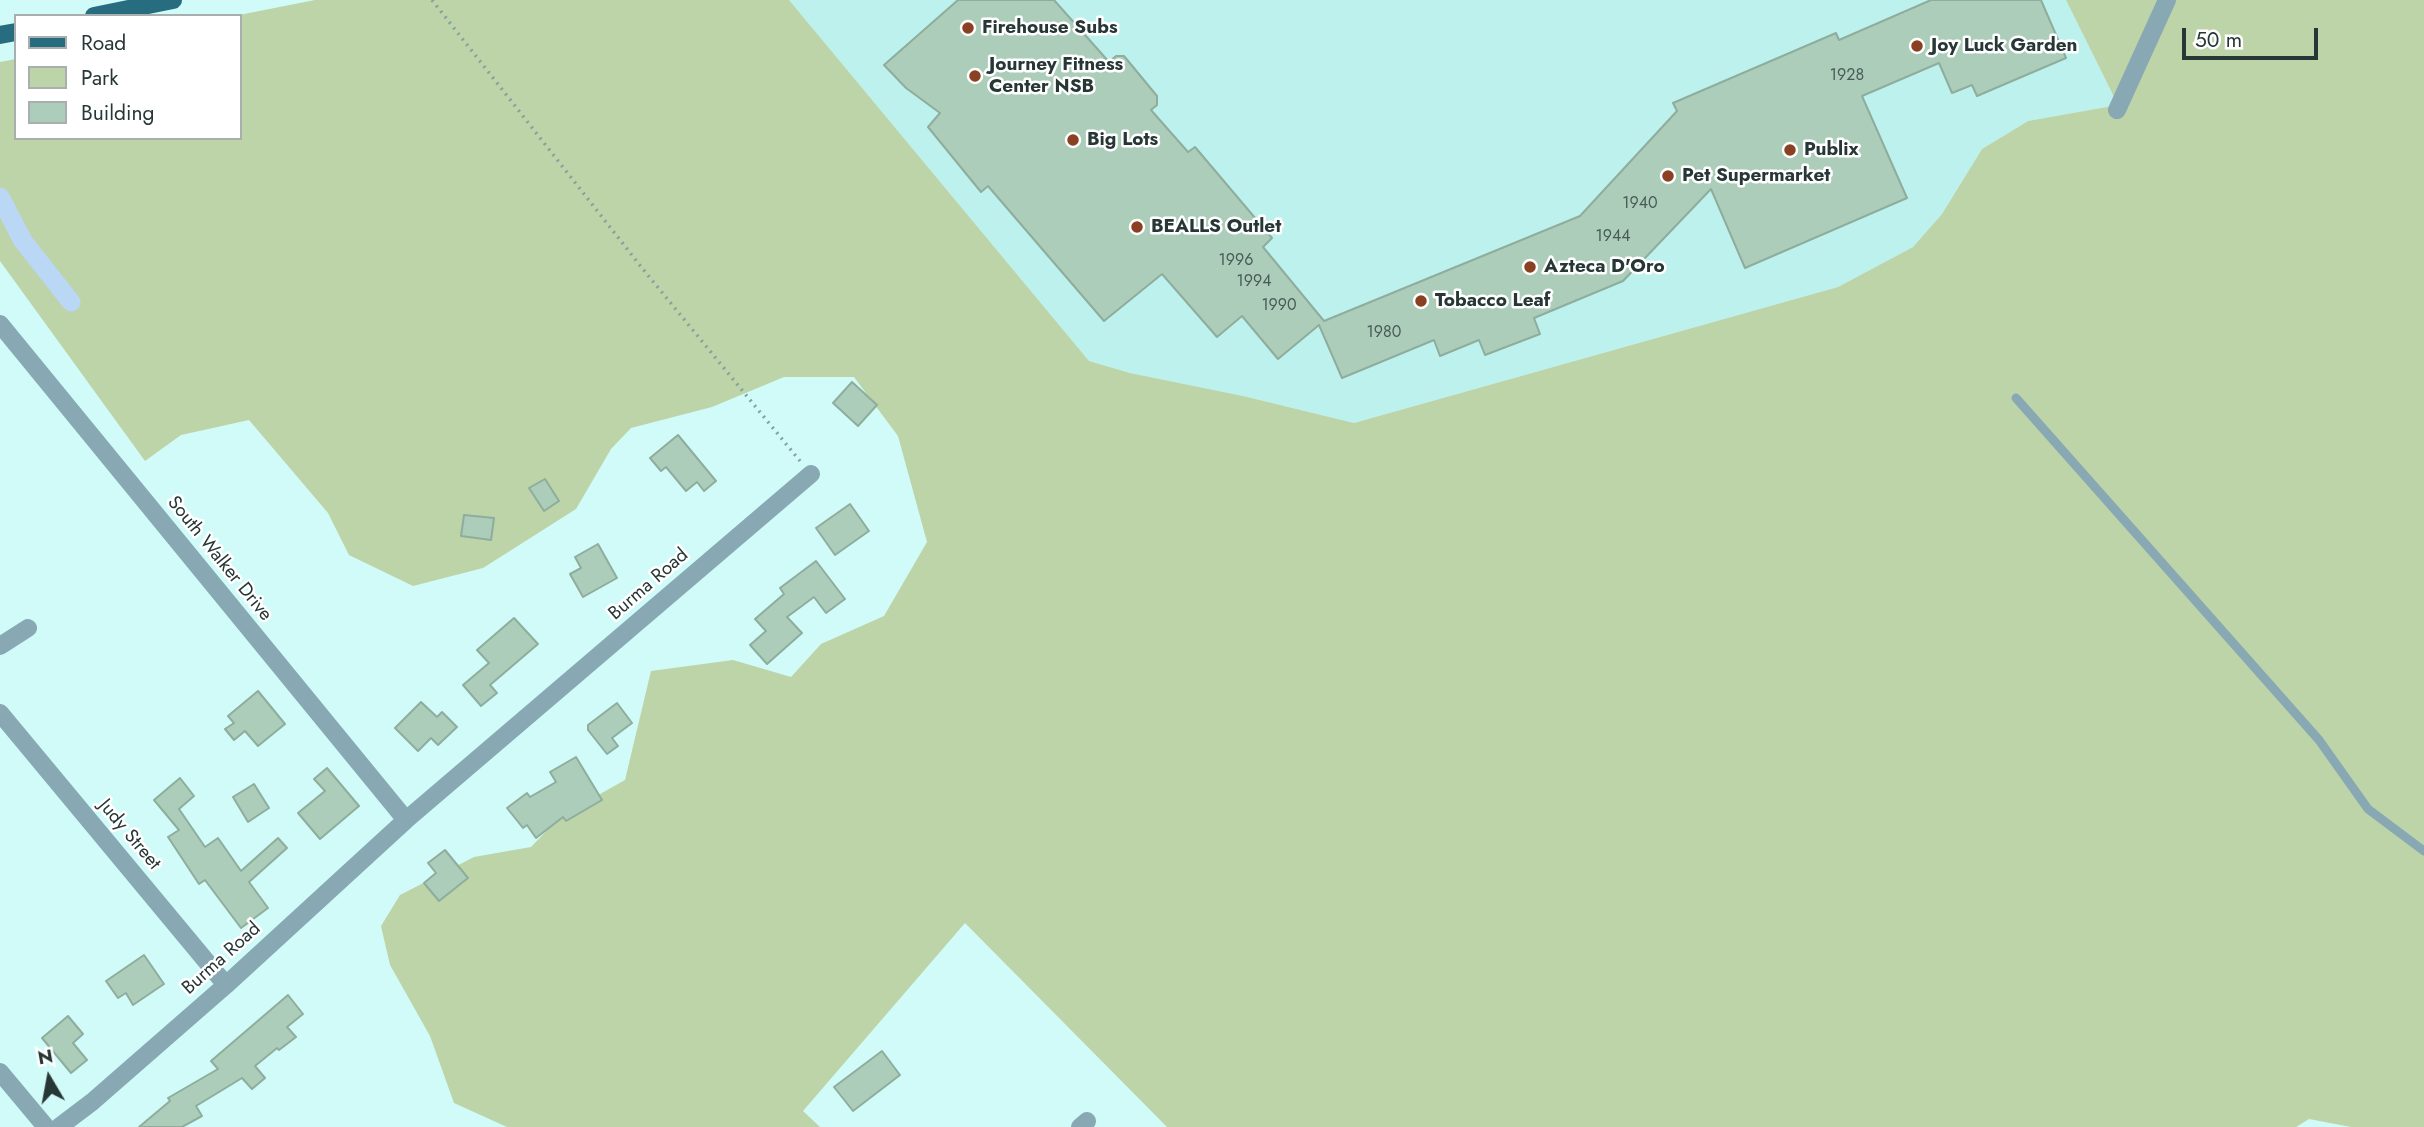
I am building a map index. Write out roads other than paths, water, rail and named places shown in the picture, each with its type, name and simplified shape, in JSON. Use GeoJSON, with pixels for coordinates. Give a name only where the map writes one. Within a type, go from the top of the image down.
{"type":"FeatureCollection","features":[{"type":"Feature","properties":{"kind":"main road"},"geometry":{"type":"LineString","coordinates":[[104,14],[173,0]]}},
{"type":"Feature","properties":{"kind":"street"},"geometry":{"type":"LineString","coordinates":[[2118,110],[2167,0]]}},
{"type":"Feature","properties":{"kind":"street","name":"South Walker Drive"},"geometry":{"type":"LineString","coordinates":[[0,324],[407,820]]}},
{"type":"Feature","properties":{"kind":"street","name":"Burma Road"},"geometry":{"type":"LineString","coordinates":[[59,1127],[92,1102],[226,985],[407,820],[811,474]]}},
{"type":"Feature","properties":{"kind":"street"},"geometry":{"type":"LineString","coordinates":[[0,646],[29,628]]}},
{"type":"Feature","properties":{"kind":"street","name":"Judy Street"},"geometry":{"type":"LineString","coordinates":[[0,713],[226,985]]}},
{"type":"Feature","properties":{"kind":"street"},"geometry":{"type":"LineString","coordinates":[[0,1072],[46,1127]]}},
{"type":"Feature","properties":{"kind":"lane"},"geometry":{"type":"LineString","coordinates":[[2016,398],[2319,740],[2368,809],[2424,851]]}},
{"type":"Feature","properties":{"kind":"waterway"},"geometry":{"type":"LineString","coordinates":[[0,197],[23,241],[71,302]]}},
{"type":"Feature","properties":{"kind":"place","name":"Firehouse Subs"},"geometry":{"type":"Point","coordinates":[968,28]}},
{"type":"Feature","properties":{"kind":"place","name":"Joy Luck Garden"},"geometry":{"type":"Point","coordinates":[1917,46]}},
{"type":"Feature","properties":{"kind":"place","name":"Journey Fitness Center NSB"},"geometry":{"type":"Point","coordinates":[975,76]}},
{"type":"Feature","properties":{"kind":"place","name":"Big Lots"},"geometry":{"type":"Point","coordinates":[1073,140]}},
{"type":"Feature","properties":{"kind":"place","name":"Publix"},"geometry":{"type":"Point","coordinates":[1790,150]}},
{"type":"Feature","properties":{"kind":"place","name":"Pet Supermarket"},"geometry":{"type":"Point","coordinates":[1668,176]}},
{"type":"Feature","properties":{"kind":"place","name":"BEALLS Outlet"},"geometry":{"type":"Point","coordinates":[1137,227]}},
{"type":"Feature","properties":{"kind":"place","name":"Azteca D'Oro"},"geometry":{"type":"Point","coordinates":[1530,267]}},
{"type":"Feature","properties":{"kind":"place","name":"Tobacco Leaf"},"geometry":{"type":"Point","coordinates":[1421,301]}}]}
